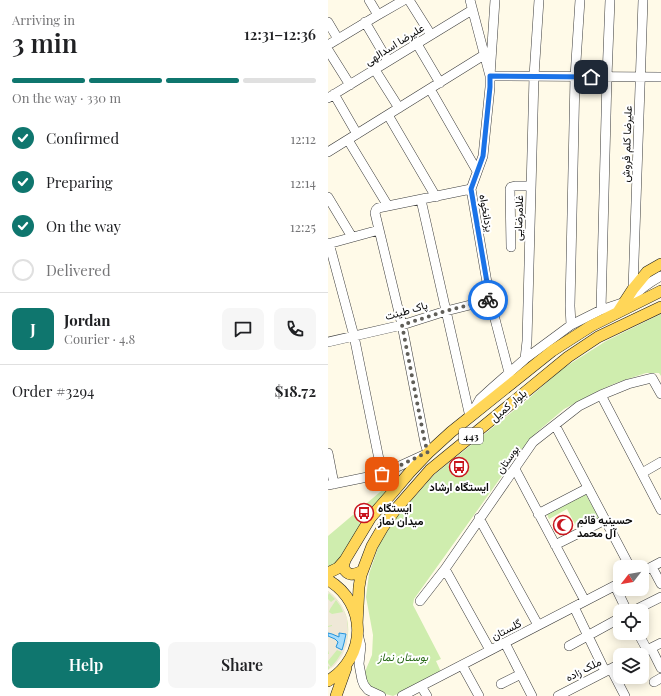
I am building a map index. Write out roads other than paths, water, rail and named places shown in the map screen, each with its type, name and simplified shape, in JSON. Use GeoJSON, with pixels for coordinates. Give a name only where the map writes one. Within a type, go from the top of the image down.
{"type":"FeatureCollection","features":[{"type":"Feature","properties":{"kind":"main road"},"geometry":{"type":"LineString","coordinates":[[618,312],[633,289],[647,272],[661,264]]}},
{"type":"Feature","properties":{"kind":"main road","name":"بلوار کمیل"},"geometry":{"type":"LineString","coordinates":[[328,573],[338,568],[345,560],[371,517],[428,452],[470,417],[511,378],[591,326],[661,291]]}},
{"type":"Feature","properties":{"kind":"main road","name":"بلوار کمیل"},"geometry":{"type":"LineString","coordinates":[[336,696],[347,665],[356,646],[359,587],[362,571],[372,546],[395,510],[430,470],[568,357],[598,337],[661,307]]}},
{"type":"Feature","properties":{"kind":"main road"},"geometry":{"type":"LineString","coordinates":[[345,560],[343,566],[347,573],[355,575],[362,571]]}},
{"type":"Feature","properties":{"kind":"main road"},"geometry":{"type":"LineString","coordinates":[[328,580],[341,589],[348,598],[354,609],[358,629]]}},
{"type":"Feature","properties":{"kind":"main road"},"geometry":{"type":"LineString","coordinates":[[328,681],[347,665]]}},
{"type":"Feature","properties":{"kind":"street"},"geometry":{"type":"LineString","coordinates":[[369,0],[378,15]]}},
{"type":"Feature","properties":{"kind":"street"},"geometry":{"type":"LineString","coordinates":[[328,45],[404,0]]}},
{"type":"Feature","properties":{"kind":"street"},"geometry":{"type":"LineString","coordinates":[[410,0],[431,35]]}},
{"type":"Feature","properties":{"kind":"street","name":"یزدانخواه"},"geometry":{"type":"LineString","coordinates":[[470,0],[490,76],[483,156],[471,189],[490,300],[511,378]]}},
{"type":"Feature","properties":{"kind":"street"},"geometry":{"type":"LineString","coordinates":[[495,0],[490,76],[661,77]]}},
{"type":"Feature","properties":{"kind":"street","name":"غلامرضایی"},"geometry":{"type":"LineString","coordinates":[[525,359],[527,341],[534,76],[539,0]]}},
{"type":"Feature","properties":{"kind":"street"},"geometry":{"type":"LineString","coordinates":[[571,325],[570,306],[575,77],[580,0]]}},
{"type":"Feature","properties":{"kind":"street"},"geometry":{"type":"LineString","coordinates":[[601,310],[610,0]]}},
{"type":"Feature","properties":{"kind":"street","name":"علیرضا کلم فروش"},"geometry":{"type":"LineString","coordinates":[[633,289],[643,0]]}},
{"type":"Feature","properties":{"kind":"street","name":"علیرضا اسدالهی"},"geometry":{"type":"LineString","coordinates":[[331,96],[472,10]]}},
{"type":"Feature","properties":{"kind":"street"},"geometry":{"type":"LineString","coordinates":[[328,22],[338,39]]}},
{"type":"Feature","properties":{"kind":"street"},"geometry":{"type":"LineString","coordinates":[[365,22],[388,61]]}},
{"type":"Feature","properties":{"kind":"street"},"geometry":{"type":"LineString","coordinates":[[416,44],[440,82]]}},
{"type":"Feature","properties":{"kind":"street"},"geometry":{"type":"LineString","coordinates":[[328,50],[350,85]]}},
{"type":"Feature","properties":{"kind":"street"},"geometry":{"type":"LineString","coordinates":[[328,152],[484,55]]}},
{"type":"Feature","properties":{"kind":"street"},"geometry":{"type":"LineString","coordinates":[[375,70],[399,108]]}},
{"type":"Feature","properties":{"kind":"street"},"geometry":{"type":"LineString","coordinates":[[430,89],[478,171]]}},
{"type":"Feature","properties":{"kind":"street"},"geometry":{"type":"LineString","coordinates":[[331,96],[357,134]]}},
{"type":"Feature","properties":{"kind":"street"},"geometry":{"type":"LineString","coordinates":[[388,115],[436,197]]}},
{"type":"Feature","properties":{"kind":"street"},"geometry":{"type":"LineString","coordinates":[[348,140],[388,206]]}},
{"type":"Feature","properties":{"kind":"street"},"geometry":{"type":"LineString","coordinates":[[510,247],[510,189],[511,187],[515,186],[531,186]]}},
{"type":"Feature","properties":{"kind":"street"},"geometry":{"type":"LineString","coordinates":[[328,453],[331,485],[382,474],[428,452],[402,325],[379,230],[376,210],[378,208],[471,189]]}},
{"type":"Feature","properties":{"kind":"street"},"geometry":{"type":"LineString","coordinates":[[328,197],[352,237]]}},
{"type":"Feature","properties":{"kind":"street"},"geometry":{"type":"LineString","coordinates":[[421,200],[470,417]]}},
{"type":"Feature","properties":{"kind":"street"},"geometry":{"type":"LineString","coordinates":[[379,230],[328,244],[354,336],[382,474],[393,492]]}},
{"type":"Feature","properties":{"kind":"street"},"geometry":{"type":"LineString","coordinates":[[618,312],[639,290],[661,276]]}},
{"type":"Feature","properties":{"kind":"street","name":"پاک طینت"},"geometry":{"type":"LineString","coordinates":[[328,342],[402,325],[446,311],[490,300]]}},
{"type":"Feature","properties":{"kind":"street"},"geometry":{"type":"LineString","coordinates":[[511,378],[525,359],[571,325],[601,310],[625,302]]}},
{"type":"Feature","properties":{"kind":"street","name":"بوستان"},"geometry":{"type":"LineString","coordinates":[[420,601],[445,569],[533,442],[579,406],[628,384],[652,378],[661,394]]}},
{"type":"Feature","properties":{"kind":"street"},"geometry":{"type":"LineString","coordinates":[[601,395],[661,510]]}},
{"type":"Feature","properties":{"kind":"street"},"geometry":{"type":"LineString","coordinates":[[555,424],[626,560]]}},
{"type":"Feature","properties":{"kind":"street"},"geometry":{"type":"LineString","coordinates":[[642,473],[661,462]]}},
{"type":"Feature","properties":{"kind":"street"},"geometry":{"type":"LineString","coordinates":[[515,469],[585,601]]}},
{"type":"Feature","properties":{"kind":"street"},"geometry":{"type":"LineString","coordinates":[[538,514],[588,488]]}},
{"type":"Feature","properties":{"kind":"street"},"geometry":{"type":"LineString","coordinates":[[479,518],[538,626]]}},
{"type":"Feature","properties":{"kind":"street"},"geometry":{"type":"LineString","coordinates":[[555,546],[605,520]]}},
{"type":"Feature","properties":{"kind":"street"},"geometry":{"type":"LineString","coordinates":[[649,568],[661,562]]}},
{"type":"Feature","properties":{"kind":"street"},"geometry":{"type":"LineString","coordinates":[[652,567],[661,584]]}},
{"type":"Feature","properties":{"kind":"street"},"geometry":{"type":"LineString","coordinates":[[445,569],[490,650]]}},
{"type":"Feature","properties":{"kind":"street","name":"گلستان"},"geometry":{"type":"LineString","coordinates":[[402,696],[613,586]]}},
{"type":"Feature","properties":{"kind":"street"},"geometry":{"type":"LineString","coordinates":[[647,604],[661,597]]}},
{"type":"Feature","properties":{"kind":"street"},"geometry":{"type":"LineString","coordinates":[[574,607],[588,636],[607,668],[613,673]]}},
{"type":"Feature","properties":{"kind":"street"},"geometry":{"type":"LineString","coordinates":[[569,646],[613,622]]}},
{"type":"Feature","properties":{"kind":"street"},"geometry":{"type":"LineString","coordinates":[[358,629],[362,646],[359,664],[362,680],[368,690],[380,696]]}},
{"type":"Feature","properties":{"kind":"street"},"geometry":{"type":"LineString","coordinates":[[643,640],[660,663]]}},
{"type":"Feature","properties":{"kind":"street"},"geometry":{"type":"LineString","coordinates":[[505,643],[532,696]]}},
{"type":"Feature","properties":{"kind":"street"},"geometry":{"type":"LineString","coordinates":[[648,647],[661,643]]}},
{"type":"Feature","properties":{"kind":"street"},"geometry":{"type":"LineString","coordinates":[[462,665],[477,696]]}},
{"type":"Feature","properties":{"kind":"street","name":"ملک زاده"},"geometry":{"type":"LineString","coordinates":[[558,696],[576,692],[607,668],[613,666]]}},
{"type":"Feature","properties":{"kind":"street"},"geometry":{"type":"LineString","coordinates":[[501,684],[521,674]]}},
{"type":"Feature","properties":{"kind":"street"},"geometry":{"type":"LineString","coordinates":[[623,684],[625,696]]}},
{"type":"Feature","properties":{"kind":"street"},"geometry":{"type":"LineString","coordinates":[[421,686],[427,696]]}},
{"type":"Feature","properties":{"kind":"water"},"geometry":{"type":"Polygon","coordinates":[[[328,633],[339,637],[339,633],[346,634],[342,650],[336,647],[338,642],[328,636],[328,633]]]}},
{"type":"Feature","properties":{"kind":"place","name":"ایستگاه ارشاد"},"geometry":{"type":"Point","coordinates":[459,467]}},
{"type":"Feature","properties":{"kind":"place","name":"ایستگاه میدان نماز"},"geometry":{"type":"Point","coordinates":[364,513]}},
{"type":"Feature","properties":{"kind":"place","name":"حسینیه قائم آل محمد"},"geometry":{"type":"Point","coordinates":[563,525]}},
{"type":"Feature","properties":{"kind":"park label","name":"بوستان نماز"},"geometry":{"type":"Point","coordinates":[403,656]}}]}
